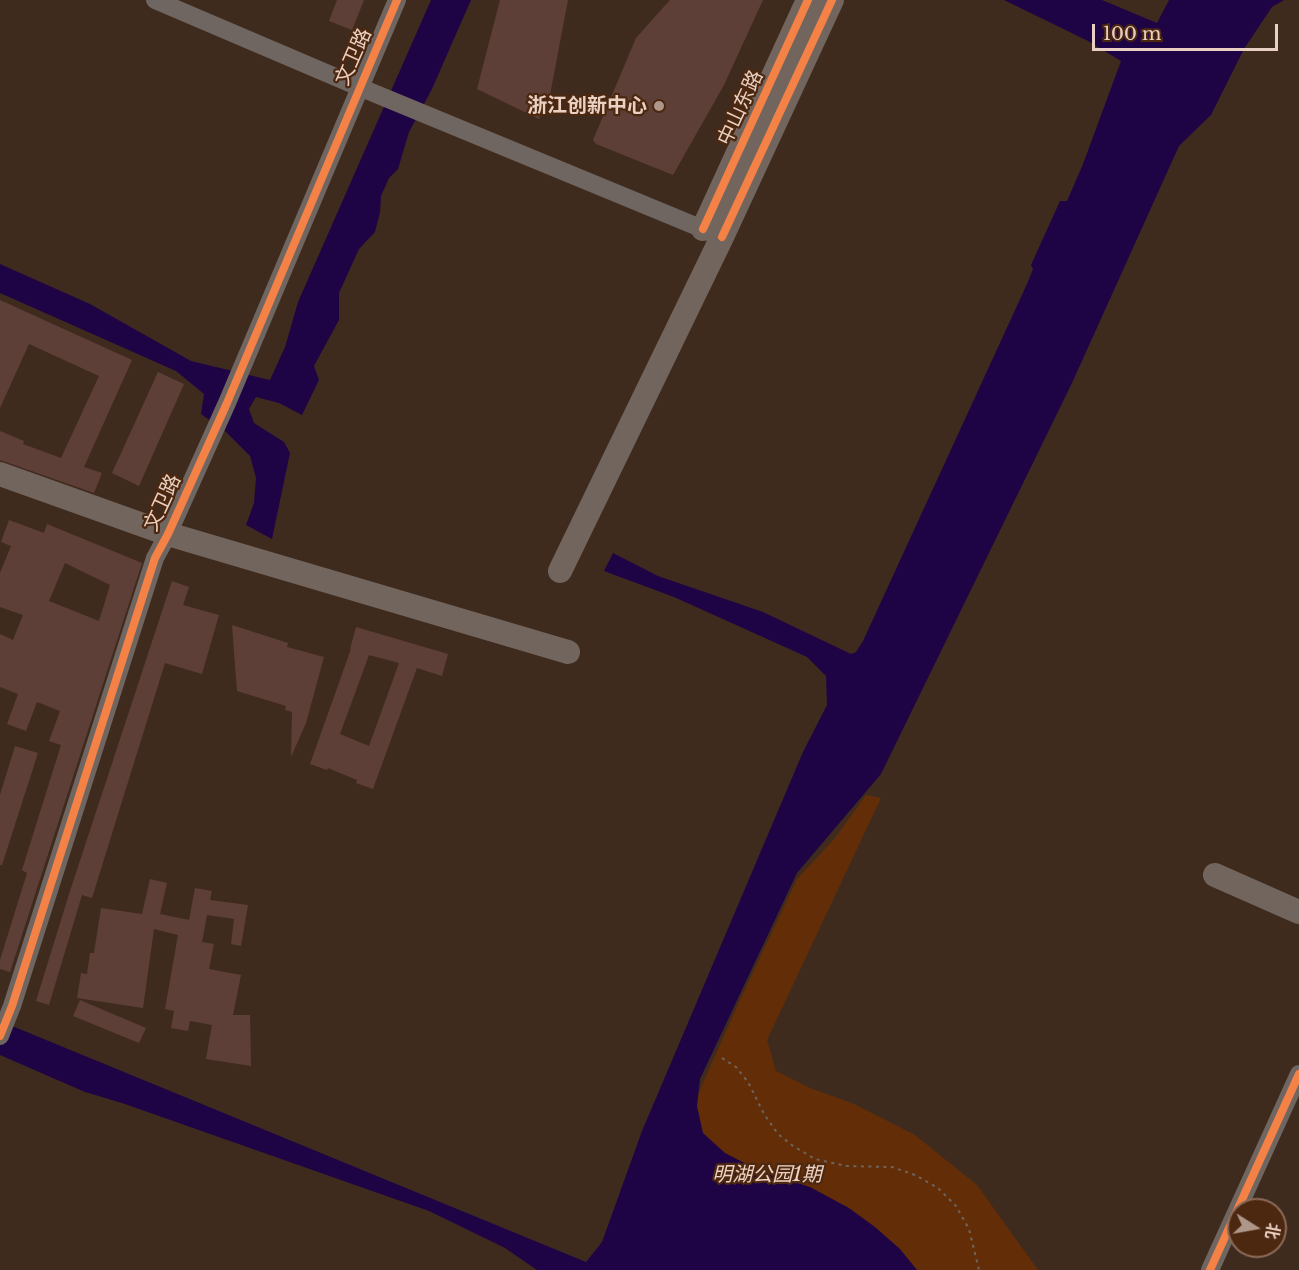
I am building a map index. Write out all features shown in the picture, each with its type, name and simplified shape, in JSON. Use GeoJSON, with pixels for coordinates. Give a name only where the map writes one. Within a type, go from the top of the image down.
{"type":"FeatureCollection","features":[{"type":"Feature","properties":{"kind":"main road","name":"中山东路"},"geometry":{"type":"LineString","coordinates":[[560,571],[713,233],[808,0]]}},
{"type":"Feature","properties":{"kind":"main road","name":"中山东路"},"geometry":{"type":"LineString","coordinates":[[713,233],[832,0]]}},
{"type":"Feature","properties":{"kind":"main road"},"geometry":{"type":"LineString","coordinates":[[0,474],[168,534],[568,652]]}},
{"type":"Feature","properties":{"kind":"main road"},"geometry":{"type":"LineString","coordinates":[[1215,875],[1299,912]]}},
{"type":"Feature","properties":{"kind":"street"},"geometry":{"type":"LineString","coordinates":[[155,0],[713,233]]}},
{"type":"Feature","properties":{"kind":"street","name":"文卫路"},"geometry":{"type":"LineString","coordinates":[[0,1035],[12,1006],[155,558],[227,403],[241,365],[397,0]]}},
{"type":"Feature","properties":{"kind":"street"},"geometry":{"type":"LineString","coordinates":[[1210,1270],[1299,1074]]}},
{"type":"Feature","properties":{"kind":"path"},"geometry":{"type":"LineString","coordinates":[[722,1058],[736,1067],[748,1082],[764,1114],[778,1134],[793,1146],[815,1159],[846,1166],[892,1167],[915,1175],[938,1188],[956,1206],[969,1229],[979,1270]]}},
{"type":"Feature","properties":{"kind":"green space","name":"明湖公园1期"},"geometry":{"type":"Polygon","coordinates":[[[866,795],[881,798],[767,1040],[776,1071],[810,1088],[854,1104],[915,1135],[977,1185],[1038,1270],[620,1270],[739,1002],[797,879],[835,838],[866,795]]]}},
{"type":"Feature","properties":{"kind":"shaded area"},"geometry":{"type":"Polygon","coordinates":[[[431,0],[471,0],[432,89],[409,132],[398,169],[389,178],[381,196],[375,232],[359,249],[339,293],[339,320],[314,366],[319,380],[302,415],[279,403],[256,397],[249,409],[254,423],[284,442],[290,453],[272,539],[246,525],[254,503],[256,478],[250,456],[226,432],[201,414],[204,394],[176,371],[0,293],[0,264],[90,304],[191,361],[270,380],[285,347],[298,302],[431,0]]]}},
{"type":"Feature","properties":{"kind":"shaded area"},"geometry":{"type":"Polygon","coordinates":[[[1004,0],[1102,0],[1157,23],[1169,0],[1284,0],[1272,7],[1244,49],[1211,115],[1179,146],[1072,383],[881,774],[797,873],[700,1079],[697,1106],[703,1133],[725,1153],[758,1170],[810,1187],[849,1208],[900,1249],[917,1270],[537,1270],[505,1248],[429,1211],[85,1092],[0,1055],[0,1021],[586,1262],[602,1242],[642,1131],[803,752],[827,705],[826,676],[807,657],[674,597],[604,571],[613,553],[658,576],[763,612],[851,654],[856,652],[1027,284],[1033,269],[1031,265],[1060,201],[1067,201],[1121,61],[1088,41],[1004,0]]]}},
{"type":"Feature","properties":{"kind":"building"},"geometry":{"type":"Polygon","coordinates":[[[337,0],[364,0],[352,30],[329,21],[337,0]]]}},
{"type":"Feature","properties":{"kind":"building"},"geometry":{"type":"Polygon","coordinates":[[[500,0],[568,0],[550,95],[539,119],[477,89],[500,0]]]}},
{"type":"Feature","properties":{"kind":"building","name":"浙江创新中心"},"geometry":{"type":"Polygon","coordinates":[[[670,0],[763,0],[724,85],[673,175],[596,144],[593,140],[636,38],[670,0]]]}},
{"type":"Feature","properties":{"kind":"building"},"geometry":{"type":"Polygon","coordinates":[[[0,300],[132,360],[84,467],[102,473],[94,493],[0,460],[0,431],[24,441],[23,444],[61,458],[99,376],[29,344],[0,408],[0,300]]]}},
{"type":"Feature","properties":{"kind":"building"},"geometry":{"type":"Polygon","coordinates":[[[158,372],[184,384],[139,486],[112,473],[158,372]]]}},
{"type":"Feature","properties":{"kind":"building"},"geometry":{"type":"Polygon","coordinates":[[[9,520],[44,533],[47,524],[142,563],[10,972],[0,969],[0,960],[27,873],[22,870],[61,745],[49,741],[60,711],[37,702],[26,731],[7,724],[18,694],[0,687],[0,634],[13,640],[23,615],[0,607],[0,573],[11,546],[1,542],[9,520]],[[65,563],[49,601],[99,621],[110,585],[65,563]]]}},
{"type":"Feature","properties":{"kind":"building"},"geometry":{"type":"Polygon","coordinates":[[[172,581],[189,587],[183,605],[219,615],[202,674],[165,663],[92,898],[82,895],[49,1005],[36,1001],[172,581]]]}},
{"type":"Feature","properties":{"kind":"building"},"geometry":{"type":"Polygon","coordinates":[[[232,625],[288,643],[287,647],[324,657],[306,723],[291,757],[292,712],[285,710],[286,706],[237,691],[232,625]]]}},
{"type":"Feature","properties":{"kind":"building"},"geometry":{"type":"Polygon","coordinates":[[[356,627],[448,654],[442,676],[417,668],[373,789],[328,768],[327,770],[310,764],[356,627]],[[369,655],[340,734],[369,746],[399,663],[369,655]]]}},
{"type":"Feature","properties":{"kind":"building"},"geometry":{"type":"Polygon","coordinates":[[[15,746],[38,753],[2,865],[0,865],[0,795],[15,746]]]}},
{"type":"Feature","properties":{"kind":"building"},"geometry":{"type":"Polygon","coordinates":[[[150,879],[167,883],[160,914],[189,920],[195,888],[212,891],[210,900],[248,905],[241,946],[231,944],[234,919],[207,915],[202,942],[214,944],[209,969],[241,975],[233,1015],[250,1015],[251,1066],[206,1059],[212,1025],[190,1021],[188,1031],[171,1028],[174,1011],[165,1009],[178,935],[154,929],[143,1008],[77,998],[81,973],[87,974],[90,953],[94,953],[101,908],[142,914],[150,879]]]}},
{"type":"Feature","properties":{"kind":"building"},"geometry":{"type":"Polygon","coordinates":[[[80,1000],[146,1028],[139,1043],[73,1016],[80,1000]]]}},
{"type":"Feature","properties":{"kind":"cycle path"},"geometry":{"type":"LineString","coordinates":[[0,1036],[12,1006],[155,558],[227,403],[397,0]]}},
{"type":"Feature","properties":{"kind":"cycle path"},"geometry":{"type":"LineString","coordinates":[[703,229],[808,0]]}},
{"type":"Feature","properties":{"kind":"cycle path"},"geometry":{"type":"LineString","coordinates":[[722,237],[832,0]]}},
{"type":"Feature","properties":{"kind":"cycle path"},"geometry":{"type":"LineString","coordinates":[[1210,1270],[1299,1074]]}},
{"type":"Feature","properties":{"kind":"place","name":"浙江创新中心"},"geometry":{"type":"Point","coordinates":[659,106]}}]}
